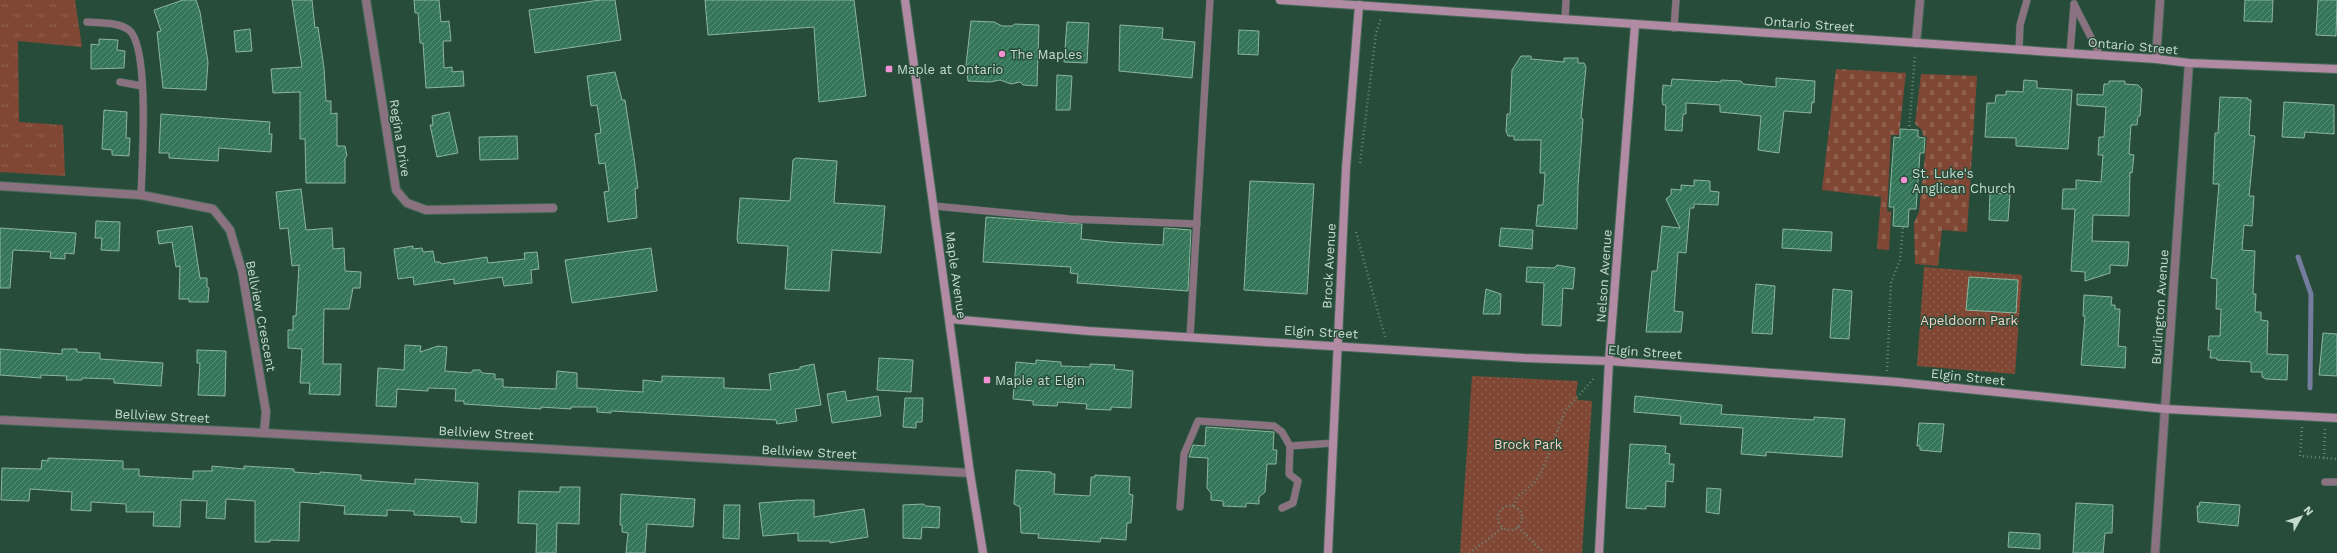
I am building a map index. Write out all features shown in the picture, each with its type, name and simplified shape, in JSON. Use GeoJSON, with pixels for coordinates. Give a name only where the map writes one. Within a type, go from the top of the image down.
{"type":"FeatureCollection","features":[{"type":"Feature","properties":{"kind":"street","name":"Regina Drive"},"geometry":{"type":"LineString","coordinates":[[366,0],[396,190],[407,203],[426,210],[553,208]]}},
{"type":"Feature","properties":{"kind":"street","name":"Maple Avenue"},"geometry":{"type":"LineString","coordinates":[[905,0],[970,473],[983,553]]}},
{"type":"Feature","properties":{"kind":"street","name":"Ontario Street"},"geometry":{"type":"LineString","coordinates":[[1280,0],[1382,6],[1674,28],[2100,55],[2189,63],[2337,69]]}},
{"type":"Feature","properties":{"kind":"street"},"geometry":{"type":"LineString","coordinates":[[1916,43],[1920,0]]}},
{"type":"Feature","properties":{"kind":"street"},"geometry":{"type":"LineString","coordinates":[[2156,59],[2160,0]]}},
{"type":"Feature","properties":{"kind":"street","name":"Brock Avenue"},"geometry":{"type":"LineString","coordinates":[[1328,553],[1334,443],[1336,345],[1346,168],[1359,5]]}},
{"type":"Feature","properties":{"kind":"street","name":"Nelson Avenue"},"geometry":{"type":"LineString","coordinates":[[1599,553],[1608,361],[1635,25]]}},
{"type":"Feature","properties":{"kind":"street","name":"Burlington Avenue"},"geometry":{"type":"LineString","coordinates":[[2155,553],[2189,63]]}},
{"type":"Feature","properties":{"kind":"street","name":"Bellview Crescent"},"geometry":{"type":"LineString","coordinates":[[0,186],[141,195],[213,209],[230,230],[242,271],[266,412],[264,433]]}},
{"type":"Feature","properties":{"kind":"street","name":"Elgin Street"},"geometry":{"type":"LineString","coordinates":[[950,319],[1088,331],[1608,361],[1887,381],[2165,409],[2337,418]]}},
{"type":"Feature","properties":{"kind":"street","name":"Bellview Street"},"geometry":{"type":"LineString","coordinates":[[0,420],[264,433],[970,473]]}},
{"type":"Feature","properties":{"kind":"lane"},"geometry":{"type":"LineString","coordinates":[[1190,337],[1210,0]]}},
{"type":"Feature","properties":{"kind":"lane"},"geometry":{"type":"LineString","coordinates":[[1565,20],[1566,0]]}},
{"type":"Feature","properties":{"kind":"lane"},"geometry":{"type":"LineString","coordinates":[[1674,28],[1676,0]]}},
{"type":"Feature","properties":{"kind":"lane"},"geometry":{"type":"LineString","coordinates":[[2019,50],[2020,25],[2027,0]]}},
{"type":"Feature","properties":{"kind":"lane"},"geometry":{"type":"LineString","coordinates":[[2070,53],[2074,2]]}},
{"type":"Feature","properties":{"kind":"lane"},"geometry":{"type":"LineString","coordinates":[[2074,2],[2100,55]]}},
{"type":"Feature","properties":{"kind":"lane"},"geometry":{"type":"LineString","coordinates":[[87,22],[117,25],[129,31],[136,40],[142,69],[141,195]]}},
{"type":"Feature","properties":{"kind":"lane"},"geometry":{"type":"LineString","coordinates":[[120,82],[142,86]]}},
{"type":"Feature","properties":{"kind":"lane"},"geometry":{"type":"LineString","coordinates":[[934,206],[1070,219],[1197,224]]}},
{"type":"Feature","properties":{"kind":"lane"},"geometry":{"type":"LineString","coordinates":[[1180,507],[1184,454],[1198,421],[1274,426],[1282,432],[1290,446],[1289,474],[1298,481],[1293,503],[1282,508]]}},
{"type":"Feature","properties":{"kind":"lane"},"geometry":{"type":"LineString","coordinates":[[1290,446],[1334,443]]}},
{"type":"Feature","properties":{"kind":"lane"},"geometry":{"type":"LineString","coordinates":[[2325,482],[2337,482]]}},
{"type":"Feature","properties":{"kind":"path"},"geometry":{"type":"LineString","coordinates":[[1359,169],[1376,34],[1380,24],[1382,6]]}},
{"type":"Feature","properties":{"kind":"path"},"geometry":{"type":"LineString","coordinates":[[1909,130],[1916,43]]}},
{"type":"Feature","properties":{"kind":"path"},"geometry":{"type":"LineString","coordinates":[[1887,381],[1891,283],[1900,260],[1902,225]]}},
{"type":"Feature","properties":{"kind":"path"},"geometry":{"type":"LineString","coordinates":[[1356,231],[1366,275],[1388,349]]}},
{"type":"Feature","properties":{"kind":"path"},"geometry":{"type":"LineString","coordinates":[[1513,506],[1542,471],[1565,412],[1571,402],[1586,389],[1608,361]]}},
{"type":"Feature","properties":{"kind":"path"},"geometry":{"type":"LineString","coordinates":[[2302,416],[2300,456],[2337,458]]}},
{"type":"Feature","properties":{"kind":"path"},"geometry":{"type":"LineString","coordinates":[[2324,458],[2326,418]]}},
{"type":"Feature","properties":{"kind":"path"},"geometry":{"type":"LineString","coordinates":[[1506,506],[1513,506],[1522,513],[1522,523],[1512,530],[1503,528],[1498,520],[1500,511],[1506,506]]}},
{"type":"Feature","properties":{"kind":"path"},"geometry":{"type":"LineString","coordinates":[[1518,527],[1544,553]]}},
{"type":"Feature","properties":{"kind":"path"},"geometry":{"type":"LineString","coordinates":[[1469,553],[1503,528]]}},
{"type":"Feature","properties":{"kind":"green space"},"geometry":{"type":"Polygon","coordinates":[[[0,0],[75,0],[82,47],[18,41],[19,122],[63,125],[65,176],[0,172],[0,0]]]}},
{"type":"Feature","properties":{"kind":"green space"},"geometry":{"type":"Polygon","coordinates":[[[1836,69],[1906,73],[1899,135],[1891,135],[1887,211],[1891,212],[1889,250],[1877,249],[1881,197],[1822,190],[1836,69]]]}},
{"type":"Feature","properties":{"kind":"green space"},"geometry":{"type":"Polygon","coordinates":[[[1921,74],[1977,76],[1967,232],[1942,230],[1938,266],[1915,264],[1914,223],[1919,212],[1927,137],[1923,136],[1922,130],[1915,124],[1921,74]]]}},
{"type":"Feature","properties":{"kind":"green space","name":"Apeldoorn Park"},"geometry":{"type":"Polygon","coordinates":[[[1924,267],[2022,275],[2015,374],[1917,366],[1924,267]]]}},
{"type":"Feature","properties":{"kind":"green space","name":"Brock Park"},"geometry":{"type":"Polygon","coordinates":[[[1472,376],[1578,381],[1576,393],[1578,400],[1592,401],[1582,553],[1460,553],[1472,376]]]}},
{"type":"Feature","properties":{"kind":"building"},"geometry":{"type":"Polygon","coordinates":[[[183,0],[196,0],[200,12],[208,62],[206,90],[163,88],[157,32],[161,31],[154,10],[183,0]]]}},
{"type":"Feature","properties":{"kind":"building"},"geometry":{"type":"Polygon","coordinates":[[[292,0],[312,0],[315,28],[318,27],[324,68],[326,101],[331,101],[331,114],[337,113],[337,146],[345,146],[347,156],[345,158],[345,183],[306,183],[305,139],[300,139],[300,92],[273,93],[271,69],[302,67],[292,0]]]}},
{"type":"Feature","properties":{"kind":"building"},"geometry":{"type":"Polygon","coordinates":[[[414,0],[439,0],[441,22],[449,21],[451,41],[443,41],[444,68],[452,67],[452,72],[463,71],[464,86],[426,88],[423,43],[420,43],[418,13],[415,13],[414,0]]]}},
{"type":"Feature","properties":{"kind":"building"},"geometry":{"type":"Polygon","coordinates":[[[600,0],[615,0],[621,40],[535,53],[529,10],[600,0]]]}},
{"type":"Feature","properties":{"kind":"building"},"geometry":{"type":"Polygon","coordinates":[[[705,0],[854,0],[866,96],[819,102],[814,27],[708,35],[705,0]]]}},
{"type":"Feature","properties":{"kind":"building"},"geometry":{"type":"Polygon","coordinates":[[[2245,0],[2273,0],[2272,22],[2244,21],[2245,0]]]}},
{"type":"Feature","properties":{"kind":"building"},"geometry":{"type":"Polygon","coordinates":[[[2318,0],[2337,0],[2336,36],[2316,35],[2318,0]]]}},
{"type":"Feature","properties":{"kind":"building","name":"The Maples"},"geometry":{"type":"Polygon","coordinates":[[[971,21],[994,22],[1002,26],[1012,26],[1015,24],[1039,25],[1037,86],[1023,85],[1020,82],[1011,84],[1000,80],[990,82],[968,81],[966,65],[971,21]]]}},
{"type":"Feature","properties":{"kind":"building"},"geometry":{"type":"Polygon","coordinates":[[[1067,22],[1089,23],[1087,63],[1064,62],[1067,22]]]}},
{"type":"Feature","properties":{"kind":"building"},"geometry":{"type":"Polygon","coordinates":[[[1120,25],[1163,28],[1162,39],[1195,42],[1192,78],[1119,71],[1120,25]]]}},
{"type":"Feature","properties":{"kind":"building"},"geometry":{"type":"Polygon","coordinates":[[[250,29],[252,51],[236,52],[234,31],[250,29]]]}},
{"type":"Feature","properties":{"kind":"building"},"geometry":{"type":"Polygon","coordinates":[[[1239,30],[1259,31],[1258,55],[1238,54],[1239,30]]]}},
{"type":"Feature","properties":{"kind":"building"},"geometry":{"type":"Polygon","coordinates":[[[99,39],[118,40],[117,50],[125,51],[124,68],[91,69],[91,44],[99,45],[99,39]]]}},
{"type":"Feature","properties":{"kind":"building"},"geometry":{"type":"Polygon","coordinates":[[[1521,56],[1531,56],[1531,59],[1564,62],[1564,58],[1578,58],[1578,63],[1584,63],[1586,67],[1581,118],[1583,119],[1578,186],[1577,229],[1536,226],[1538,205],[1543,205],[1545,173],[1540,173],[1541,140],[1514,140],[1514,136],[1508,136],[1506,131],[1507,114],[1510,114],[1512,70],[1521,56]]]}},
{"type":"Feature","properties":{"kind":"building"},"geometry":{"type":"Polygon","coordinates":[[[615,72],[622,100],[625,100],[634,158],[638,188],[635,189],[637,218],[608,222],[604,192],[609,191],[605,163],[599,164],[595,134],[601,133],[597,105],[591,106],[587,76],[615,72]]]}},
{"type":"Feature","properties":{"kind":"building"},"geometry":{"type":"Polygon","coordinates":[[[1057,75],[1072,76],[1070,110],[1056,110],[1057,75]]]}},
{"type":"Feature","properties":{"kind":"building"},"geometry":{"type":"Polygon","coordinates":[[[1776,78],[1815,81],[1814,103],[1812,102],[1811,113],[1784,111],[1779,153],[1758,150],[1761,116],[1720,112],[1720,105],[1686,103],[1686,114],[1683,114],[1682,131],[1665,130],[1666,105],[1663,105],[1662,100],[1663,85],[1671,86],[1672,79],[1721,82],[1721,80],[1741,81],[1743,84],[1776,87],[1776,78]]]}},
{"type":"Feature","properties":{"kind":"building"},"geometry":{"type":"Polygon","coordinates":[[[2024,80],[2037,81],[2037,88],[2072,90],[2068,149],[2016,146],[2016,138],[1985,137],[1987,103],[1995,103],[1996,95],[2006,95],[2006,91],[2023,92],[2024,80]]]}},
{"type":"Feature","properties":{"kind":"building"},"geometry":{"type":"Polygon","coordinates":[[[2109,81],[2125,81],[2125,84],[2138,85],[2142,89],[2140,116],[2138,116],[2137,125],[2131,125],[2129,154],[2134,155],[2132,173],[2130,172],[2129,216],[2093,215],[2092,241],[2129,242],[2128,261],[2127,266],[2110,265],[2110,273],[2085,281],[2085,272],[2071,271],[2075,209],[2062,209],[2063,189],[2076,189],[2076,180],[2101,182],[2103,155],[2098,155],[2099,137],[2104,137],[2106,107],[2077,105],[2077,94],[2103,95],[2104,84],[2109,84],[2109,81]]]}},
{"type":"Feature","properties":{"kind":"building"},"geometry":{"type":"Polygon","coordinates":[[[2220,97],[2248,98],[2248,100],[2251,100],[2249,135],[2255,136],[2249,196],[2254,196],[2252,226],[2244,225],[2242,250],[2255,251],[2253,294],[2256,294],[2255,312],[2261,312],[2261,320],[2268,321],[2267,354],[2288,355],[2287,380],[2266,379],[2262,377],[2262,372],[2251,372],[2251,362],[2217,360],[2217,358],[2210,358],[2211,350],[2208,350],[2209,336],[2220,336],[2221,309],[2216,309],[2217,279],[2211,278],[2219,184],[2213,184],[2215,133],[2218,133],[2220,97]]]}},
{"type":"Feature","properties":{"kind":"building"},"geometry":{"type":"Polygon","coordinates":[[[2284,102],[2334,105],[2334,134],[2305,132],[2304,138],[2282,137],[2284,102]]]}},
{"type":"Feature","properties":{"kind":"building"},"geometry":{"type":"Polygon","coordinates":[[[104,110],[127,112],[126,138],[130,138],[129,156],[112,155],[112,150],[102,149],[104,110]]]}},
{"type":"Feature","properties":{"kind":"building"},"geometry":{"type":"Polygon","coordinates":[[[449,112],[458,153],[437,157],[430,125],[433,125],[432,116],[449,112]]]}},
{"type":"Feature","properties":{"kind":"building"},"geometry":{"type":"Polygon","coordinates":[[[161,114],[270,122],[269,134],[272,134],[271,152],[219,148],[218,161],[169,158],[169,153],[159,153],[161,114]]]}},
{"type":"Feature","properties":{"kind":"building","name":"St. Luke's Anglican Church"},"geometry":{"type":"Polygon","coordinates":[[[1900,129],[1918,130],[1918,137],[1925,138],[1924,153],[1920,153],[1916,209],[1909,209],[1908,227],[1893,226],[1894,207],[1889,207],[1894,137],[1900,138],[1900,129]]]}},
{"type":"Feature","properties":{"kind":"building"},"geometry":{"type":"Polygon","coordinates":[[[517,136],[518,159],[480,160],[479,137],[517,136]]]}},
{"type":"Feature","properties":{"kind":"building"},"geometry":{"type":"Polygon","coordinates":[[[796,158],[837,161],[834,203],[885,206],[881,253],[832,250],[829,291],[785,289],[788,246],[738,243],[737,239],[740,198],[790,201],[793,160],[796,158]]]}},
{"type":"Feature","properties":{"kind":"building"},"geometry":{"type":"Polygon","coordinates":[[[1694,180],[1710,181],[1710,191],[1719,192],[1718,205],[1694,204],[1694,208],[1690,208],[1686,253],[1678,252],[1674,311],[1683,312],[1681,332],[1646,332],[1652,271],[1657,271],[1662,226],[1680,228],[1666,199],[1671,195],[1671,189],[1681,190],[1681,185],[1694,186],[1694,180]]]}},
{"type":"Feature","properties":{"kind":"building"},"geometry":{"type":"Polygon","coordinates":[[[1250,181],[1314,184],[1307,294],[1244,290],[1250,181]]]}},
{"type":"Feature","properties":{"kind":"building"},"geometry":{"type":"Polygon","coordinates":[[[301,189],[306,230],[332,228],[333,249],[344,248],[345,271],[361,272],[360,288],[353,288],[349,309],[324,309],[323,364],[341,364],[340,395],[309,394],[310,383],[300,383],[302,349],[288,348],[288,330],[293,330],[293,316],[296,316],[299,265],[292,266],[288,228],[280,229],[276,192],[301,189]]]}},
{"type":"Feature","properties":{"kind":"building"},"geometry":{"type":"Polygon","coordinates":[[[1990,193],[2010,194],[2008,221],[1989,220],[1990,193]]]}},
{"type":"Feature","properties":{"kind":"building"},"geometry":{"type":"Polygon","coordinates":[[[986,217],[1082,224],[1081,239],[1110,242],[1163,245],[1164,228],[1191,230],[1188,291],[1077,283],[1078,274],[1070,273],[1071,267],[983,262],[986,217]]]}},
{"type":"Feature","properties":{"kind":"building"},"geometry":{"type":"Polygon","coordinates":[[[96,221],[120,222],[119,251],[101,250],[102,238],[95,238],[96,221]]]}},
{"type":"Feature","properties":{"kind":"building"},"geometry":{"type":"Polygon","coordinates":[[[192,226],[200,278],[207,278],[207,287],[209,288],[208,302],[189,302],[189,299],[179,299],[180,266],[176,267],[172,242],[159,244],[157,231],[192,226]]]}},
{"type":"Feature","properties":{"kind":"building"},"geometry":{"type":"Polygon","coordinates":[[[0,228],[76,233],[74,254],[65,253],[65,259],[50,258],[51,252],[13,250],[10,288],[0,288],[0,228]]]}},
{"type":"Feature","properties":{"kind":"building"},"geometry":{"type":"Polygon","coordinates":[[[1501,228],[1533,230],[1532,249],[1499,246],[1501,228]]]}},
{"type":"Feature","properties":{"kind":"building"},"geometry":{"type":"Polygon","coordinates":[[[1783,229],[1832,232],[1831,251],[1782,248],[1783,229]]]}},
{"type":"Feature","properties":{"kind":"building"},"geometry":{"type":"Polygon","coordinates":[[[413,246],[413,249],[422,248],[423,252],[433,251],[435,262],[440,262],[441,264],[487,257],[488,263],[525,259],[524,253],[537,252],[539,269],[531,270],[532,283],[504,286],[502,277],[454,284],[454,279],[414,285],[413,277],[398,279],[394,249],[413,246]]]}},
{"type":"Feature","properties":{"kind":"building"},"geometry":{"type":"Polygon","coordinates":[[[651,248],[657,291],[572,303],[565,260],[651,248]]]}},
{"type":"Feature","properties":{"kind":"building"},"geometry":{"type":"Polygon","coordinates":[[[1557,265],[1575,268],[1573,289],[1563,288],[1561,326],[1542,325],[1544,283],[1526,282],[1527,267],[1554,268],[1557,265]]]}},
{"type":"Feature","properties":{"kind":"building"},"geometry":{"type":"Polygon","coordinates":[[[1969,277],[2018,280],[2016,313],[1966,310],[1969,277]]]}},
{"type":"Feature","properties":{"kind":"building"},"geometry":{"type":"Polygon","coordinates":[[[1756,284],[1775,286],[1772,334],[1752,333],[1756,284]]]}},
{"type":"Feature","properties":{"kind":"building"},"geometry":{"type":"Polygon","coordinates":[[[1486,289],[1501,294],[1500,314],[1483,314],[1486,289]]]}},
{"type":"Feature","properties":{"kind":"building"},"geometry":{"type":"Polygon","coordinates":[[[1833,289],[1852,291],[1849,339],[1830,338],[1833,289]]]}},
{"type":"Feature","properties":{"kind":"building"},"geometry":{"type":"Polygon","coordinates":[[[2084,295],[2112,297],[2111,305],[2115,305],[2115,309],[2120,309],[2118,346],[2126,347],[2125,368],[2081,365],[2085,316],[2083,316],[2084,295]]]}},
{"type":"Feature","properties":{"kind":"building"},"geometry":{"type":"Polygon","coordinates":[[[2323,333],[2337,334],[2337,376],[2319,375],[2323,333]]]}},
{"type":"Feature","properties":{"kind":"building"},"geometry":{"type":"Polygon","coordinates":[[[405,345],[421,346],[420,352],[438,346],[447,347],[445,371],[471,373],[473,370],[480,370],[482,373],[495,374],[495,379],[503,379],[503,387],[556,389],[557,371],[577,373],[577,388],[643,392],[643,380],[662,382],[662,376],[724,378],[724,388],[771,390],[769,374],[800,369],[800,367],[814,364],[821,405],[795,409],[797,421],[777,424],[776,420],[611,411],[611,413],[597,412],[597,407],[571,407],[571,409],[541,407],[541,409],[464,404],[464,401],[455,401],[456,389],[428,388],[428,391],[397,389],[396,407],[376,406],[378,368],[404,370],[405,345]]]}},
{"type":"Feature","properties":{"kind":"building"},"geometry":{"type":"Polygon","coordinates":[[[0,349],[62,354],[62,349],[77,349],[77,352],[100,353],[100,359],[163,363],[161,386],[114,383],[114,379],[82,378],[82,380],[66,380],[67,376],[41,375],[41,378],[0,375],[0,349]]]}},
{"type":"Feature","properties":{"kind":"building"},"geometry":{"type":"Polygon","coordinates":[[[197,350],[226,351],[225,396],[198,395],[200,363],[197,363],[197,350]]]}},
{"type":"Feature","properties":{"kind":"building"},"geometry":{"type":"Polygon","coordinates":[[[879,358],[913,360],[911,392],[877,390],[879,358]]]}},
{"type":"Feature","properties":{"kind":"building"},"geometry":{"type":"Polygon","coordinates":[[[1036,360],[1061,362],[1061,366],[1090,367],[1090,364],[1115,365],[1114,369],[1133,371],[1131,408],[1111,407],[1111,410],[1086,409],[1087,404],[1058,402],[1057,406],[1033,405],[1033,401],[1013,399],[1016,362],[1036,364],[1036,360]]]}},
{"type":"Feature","properties":{"kind":"building"},"geometry":{"type":"Polygon","coordinates":[[[845,391],[847,401],[878,396],[881,416],[832,423],[827,394],[845,391]]]}},
{"type":"Feature","properties":{"kind":"building"},"geometry":{"type":"Polygon","coordinates":[[[1635,396],[1722,405],[1721,414],[1814,420],[1814,417],[1845,419],[1842,457],[1766,452],[1766,456],[1741,454],[1743,428],[1680,424],[1681,416],[1634,412],[1635,396]]]}},
{"type":"Feature","properties":{"kind":"building"},"geometry":{"type":"Polygon","coordinates":[[[905,398],[923,398],[922,422],[916,422],[916,428],[903,427],[905,398]]]}},
{"type":"Feature","properties":{"kind":"building"},"geometry":{"type":"Polygon","coordinates":[[[1919,423],[1944,424],[1941,452],[1920,450],[1920,446],[1917,446],[1919,423]]]}},
{"type":"Feature","properties":{"kind":"building"},"geometry":{"type":"Polygon","coordinates":[[[1206,427],[1274,432],[1273,450],[1277,450],[1276,464],[1267,464],[1265,492],[1259,497],[1259,504],[1246,503],[1246,507],[1223,506],[1223,501],[1211,500],[1211,493],[1207,488],[1208,458],[1189,457],[1193,445],[1205,446],[1206,427]]]}},
{"type":"Feature","properties":{"kind":"building"},"geometry":{"type":"Polygon","coordinates":[[[1630,444],[1666,446],[1665,453],[1670,454],[1669,464],[1674,464],[1673,482],[1666,481],[1665,507],[1646,506],[1646,509],[1626,508],[1630,444]]]}},
{"type":"Feature","properties":{"kind":"building"},"geometry":{"type":"Polygon","coordinates":[[[48,458],[123,461],[123,469],[139,469],[139,476],[193,479],[193,471],[212,471],[212,466],[244,469],[244,466],[294,469],[294,472],[320,474],[320,472],[361,475],[361,480],[415,484],[415,479],[478,483],[476,523],[461,522],[461,517],[414,515],[414,511],[387,510],[387,516],[344,514],[345,506],[300,502],[299,541],[270,540],[270,542],[255,542],[255,501],[226,499],[225,519],[206,518],[207,501],[181,500],[180,527],[153,526],[154,512],[126,512],[126,504],[91,502],[91,511],[71,510],[72,492],[30,489],[29,501],[1,500],[2,468],[41,469],[42,460],[48,461],[48,458]]]}},
{"type":"Feature","properties":{"kind":"building"},"geometry":{"type":"Polygon","coordinates":[[[1016,470],[1051,472],[1051,474],[1055,474],[1054,494],[1090,496],[1091,477],[1095,477],[1095,475],[1130,477],[1129,494],[1133,495],[1131,523],[1127,523],[1126,540],[1101,538],[1100,542],[1038,538],[1039,534],[1021,533],[1020,507],[1014,504],[1016,470]]]}},
{"type":"Feature","properties":{"kind":"building"},"geometry":{"type":"Polygon","coordinates":[[[560,487],[580,487],[579,524],[557,523],[556,553],[536,553],[537,524],[518,523],[519,491],[560,492],[560,487]]]}},
{"type":"Feature","properties":{"kind":"building"},"geometry":{"type":"Polygon","coordinates":[[[1707,488],[1721,489],[1719,514],[1706,512],[1707,488]]]}},
{"type":"Feature","properties":{"kind":"building"},"geometry":{"type":"Polygon","coordinates":[[[621,494],[695,499],[693,527],[647,524],[645,553],[626,553],[628,533],[622,532],[622,525],[620,525],[621,494]]]}},
{"type":"Feature","properties":{"kind":"building"},"geometry":{"type":"Polygon","coordinates":[[[814,500],[814,517],[864,509],[868,537],[830,543],[830,541],[798,541],[798,533],[763,536],[759,503],[814,500]]]}},
{"type":"Feature","properties":{"kind":"building"},"geometry":{"type":"Polygon","coordinates":[[[2200,502],[2240,505],[2238,526],[2198,522],[2197,506],[2199,506],[2200,502]]]}},
{"type":"Feature","properties":{"kind":"building"},"geometry":{"type":"Polygon","coordinates":[[[2076,503],[2113,505],[2112,533],[2105,533],[2103,553],[2073,553],[2076,503]]]}},
{"type":"Feature","properties":{"kind":"building"},"geometry":{"type":"Polygon","coordinates":[[[923,504],[926,506],[940,507],[939,528],[922,527],[921,539],[903,538],[903,505],[923,504]]]}},
{"type":"Feature","properties":{"kind":"building"},"geometry":{"type":"Polygon","coordinates":[[[724,505],[740,505],[739,539],[723,538],[724,505]]]}},
{"type":"Feature","properties":{"kind":"building"},"geometry":{"type":"Polygon","coordinates":[[[2009,532],[2040,534],[2040,549],[2008,547],[2009,532]]]}},
{"type":"Feature","properties":{"kind":"waterway"},"geometry":{"type":"LineString","coordinates":[[2298,257],[2311,294],[2310,388]]}},
{"type":"Feature","properties":{"kind":"place","name":"The Maples"},"geometry":{"type":"Point","coordinates":[1002,54]}},
{"type":"Feature","properties":{"kind":"place","name":"Maple at Ontario"},"geometry":{"type":"Point","coordinates":[889,69]}},
{"type":"Feature","properties":{"kind":"place","name":"St. Luke's Anglican Church"},"geometry":{"type":"Point","coordinates":[1904,180]}},
{"type":"Feature","properties":{"kind":"place","name":"Maple at Elgin"},"geometry":{"type":"Point","coordinates":[987,380]}}]}
